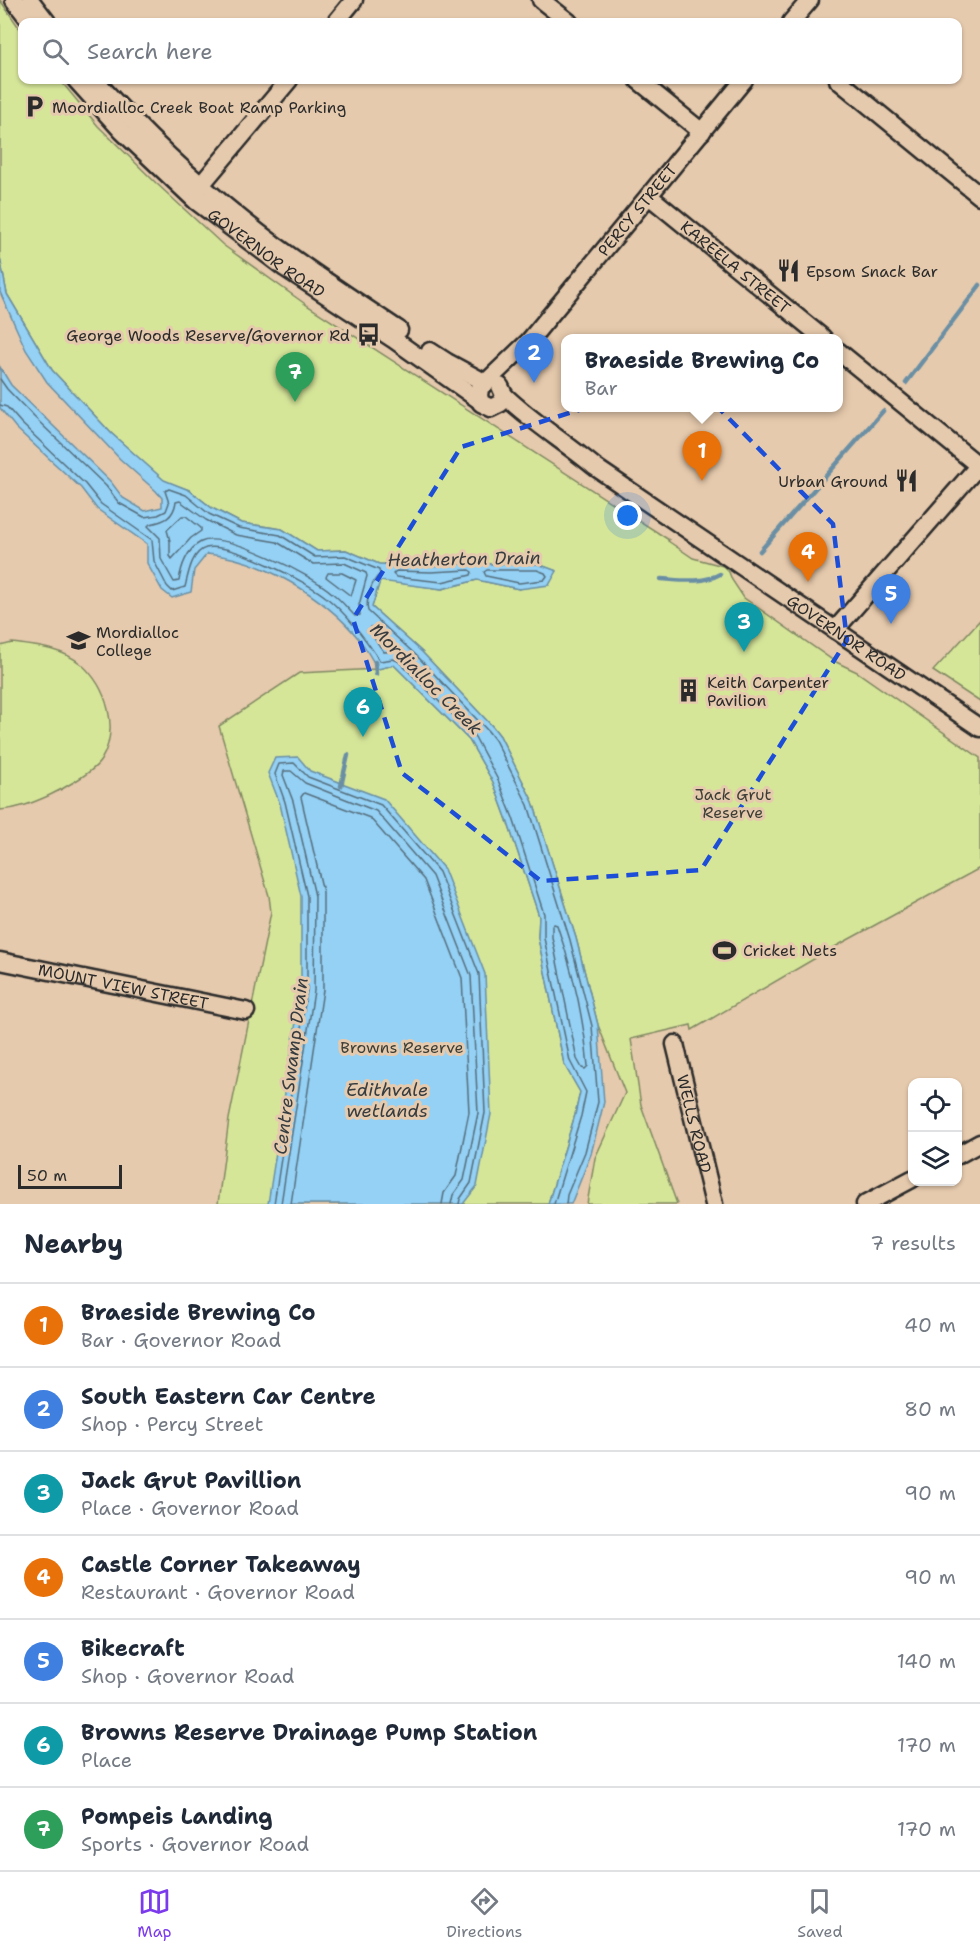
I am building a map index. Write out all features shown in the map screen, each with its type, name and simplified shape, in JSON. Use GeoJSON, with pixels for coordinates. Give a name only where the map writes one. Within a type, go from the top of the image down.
{"type":"FeatureCollection","features":[{"type":"Feature","properties":{"kind":"street"},"geometry":{"type":"LineString","coordinates":[[14,0],[28,18]]}},
{"type":"Feature","properties":{"kind":"street"},"geometry":{"type":"LineString","coordinates":[[30,0],[44,18]]}},
{"type":"Feature","properties":{"kind":"street"},"geometry":{"type":"LineString","coordinates":[[339,18],[354,0]]}},
{"type":"Feature","properties":{"kind":"street"},"geometry":{"type":"LineString","coordinates":[[541,0],[564,18]]}},
{"type":"Feature","properties":{"kind":"street"},"geometry":{"type":"LineString","coordinates":[[794,18],[810,0]]}},
{"type":"Feature","properties":{"kind":"street","name":"GOVERNOR ROAD"},"geometry":{"type":"LineString","coordinates":[[80,84],[122,131],[285,268],[446,375],[493,393],[525,414],[568,444],[595,467],[980,728]]}},
{"type":"Feature","properties":{"kind":"street","name":"GOVERNOR ROAD"},"geometry":{"type":"LineString","coordinates":[[99,84],[196,191]]}},
{"type":"Feature","properties":{"kind":"street"},"geometry":{"type":"LineString","coordinates":[[196,191],[286,84]]}},
{"type":"Feature","properties":{"kind":"street"},"geometry":{"type":"LineString","coordinates":[[643,84],[702,132]]}},
{"type":"Feature","properties":{"kind":"street","name":"PERCY STREET"},"geometry":{"type":"LineString","coordinates":[[493,393],[529,341],[741,84]]}},
{"type":"Feature","properties":{"kind":"street"},"geometry":{"type":"LineString","coordinates":[[843,84],[980,196]]}},
{"type":"Feature","properties":{"kind":"street","name":"KAREELA STREET"},"geometry":{"type":"LineString","coordinates":[[649,196],[817,334]]}},
{"type":"Feature","properties":{"kind":"street"},"geometry":{"type":"LineString","coordinates":[[835,630],[979,465],[843,355]]}},
{"type":"Feature","properties":{"kind":"street","name":"MOUNT VIEW STREET"},"geometry":{"type":"LineString","coordinates":[[0,961],[246,1011]]}},
{"type":"Feature","properties":{"kind":"street","name":"WELLS ROAD"},"geometry":{"type":"LineString","coordinates":[[675,1044],[714,1204]]}},
{"type":"Feature","properties":{"kind":"street"},"geometry":{"type":"LineString","coordinates":[[962,1152],[980,1143]]}},
{"type":"Feature","properties":{"kind":"street"},"geometry":{"type":"LineString","coordinates":[[865,1204],[908,1181]]}},
{"type":"Feature","properties":{"kind":"highlighted area"},"geometry":{"type":"Polygon","coordinates":[[[687,376],[833,524],[847,640],[701,870],[541,881],[402,773],[353,619],[461,447],[687,376]]]}},
{"type":"Feature","properties":{"kind":"green space","name":"Jack Grut Reserve"},"geometry":{"type":"Polygon","coordinates":[[[0,0],[18,26],[18,84],[63,84],[98,126],[223,245],[308,306],[669,540],[693,558],[723,566],[744,598],[834,661],[857,672],[980,758],[980,868],[831,949],[692,1030],[691,1025],[631,1039],[641,1105],[677,1204],[587,1204],[595,1158],[625,1093],[598,1025],[576,938],[533,802],[500,736],[493,727],[422,652],[372,607],[380,580],[442,589],[477,580],[519,589],[556,571],[538,564],[431,566],[379,564],[346,550],[317,551],[282,529],[241,523],[212,508],[189,490],[164,481],[111,433],[52,370],[7,294],[0,258],[0,0]]]}},
{"type":"Feature","properties":{"kind":"green space"},"geometry":{"type":"Polygon","coordinates":[[[980,620],[980,702],[933,671],[980,620]]]}},
{"type":"Feature","properties":{"kind":"green space"},"geometry":{"type":"Polygon","coordinates":[[[12,643],[57,651],[81,664],[98,684],[104,696],[110,722],[110,735],[101,760],[85,775],[61,790],[36,801],[0,810],[0,646],[12,643]]]}},
{"type":"Feature","properties":{"kind":"green space","name":"Browns Reserve"},"geometry":{"type":"Polygon","coordinates":[[[394,665],[469,740],[493,782],[539,916],[538,938],[564,1064],[580,1092],[548,1204],[218,1204],[229,1119],[271,912],[269,896],[219,726],[299,673],[378,669],[394,665]]]}},
{"type":"Feature","properties":{"kind":"water","name":"Mordialloc Creek"},"geometry":{"type":"Polygon","coordinates":[[[0,258],[7,294],[52,370],[111,433],[164,480],[189,490],[212,508],[241,523],[282,529],[317,551],[346,550],[379,564],[431,566],[538,564],[557,571],[549,585],[519,589],[477,580],[442,589],[380,581],[372,607],[422,652],[493,727],[500,736],[533,802],[576,938],[598,1025],[604,1102],[591,1154],[571,1204],[548,1204],[580,1092],[564,1064],[538,938],[539,916],[493,782],[469,740],[394,665],[378,669],[364,645],[328,608],[290,582],[269,571],[227,557],[207,554],[194,570],[191,592],[172,598],[162,590],[147,563],[147,544],[97,509],[81,488],[16,428],[0,408],[0,367],[11,385],[111,482],[123,498],[145,511],[162,507],[162,498],[156,491],[120,459],[47,382],[26,350],[0,292],[0,258]]]}},
{"type":"Feature","properties":{"kind":"water","name":"Edithvale wetlands"},"geometry":{"type":"Polygon","coordinates":[[[298,757],[310,771],[384,799],[444,869],[485,974],[491,1114],[477,1186],[463,1204],[268,1204],[301,989],[301,896],[280,804],[268,773],[275,758],[298,757]]]}},
{"type":"Feature","properties":{"kind":"waterway","name":"Heatherton Drain"},"geometry":{"type":"LineString","coordinates":[[906,383],[980,285]]}},
{"type":"Feature","properties":{"kind":"waterway","name":"Heatherton Drain"},"geometry":{"type":"LineString","coordinates":[[760,551],[883,411]]}},
{"type":"Feature","properties":{"kind":"waterway","name":"Heatherton Drain"},"geometry":{"type":"LineString","coordinates":[[661,579],[698,580],[720,574]]}},
{"type":"Feature","properties":{"kind":"waterway"},"geometry":{"type":"LineString","coordinates":[[375,662],[376,674]]}},
{"type":"Feature","properties":{"kind":"waterway","name":"Centre Swamp Drain"},"geometry":{"type":"LineString","coordinates":[[341,786],[348,755]]}},
{"type":"Feature","properties":{"kind":"place","name":"Moordialloc Creek Boat Ramp Parking"},"geometry":{"type":"Point","coordinates":[34,107]}},
{"type":"Feature","properties":{"kind":"place","name":"Epsom Snack Bar"},"geometry":{"type":"Point","coordinates":[788,271]}},
{"type":"Feature","properties":{"kind":"place","name":"George Woods Reserve/Governor Rd"},"geometry":{"type":"Point","coordinates":[368,335]}},
{"type":"Feature","properties":{"kind":"place","name":"South Eastern Car Centre"},"geometry":{"type":"Point","coordinates":[534,383]}},
{"type":"Feature","properties":{"kind":"place","name":"Pompeis Landing"},"geometry":{"type":"Point","coordinates":[295,402]}},
{"type":"Feature","properties":{"kind":"place","name":"Braeside Brewing Co"},"geometry":{"type":"Point","coordinates":[702,481]}},
{"type":"Feature","properties":{"kind":"place","name":"Urban Ground"},"geometry":{"type":"Point","coordinates":[906,481]}},
{"type":"Feature","properties":{"kind":"place","name":"Castle Corner Takeaway"},"geometry":{"type":"Point","coordinates":[808,582]}},
{"type":"Feature","properties":{"kind":"place","name":"Bikecraft"},"geometry":{"type":"Point","coordinates":[891,624]}},
{"type":"Feature","properties":{"kind":"place","name":"Mordialloc College"},"geometry":{"type":"Point","coordinates":[78,641]}},
{"type":"Feature","properties":{"kind":"place","name":"Jack Grut Pavillion"},"geometry":{"type":"Point","coordinates":[744,652]}},
{"type":"Feature","properties":{"kind":"place","name":"Keith Carpenter Pavilion"},"geometry":{"type":"Point","coordinates":[689,691]}},
{"type":"Feature","properties":{"kind":"place","name":"Browns Reserve Drainage Pump Station"},"geometry":{"type":"Point","coordinates":[363,737]}},
{"type":"Feature","properties":{"kind":"place","name":"Cricket Nets"},"geometry":{"type":"Point","coordinates":[725,950]}}]}
